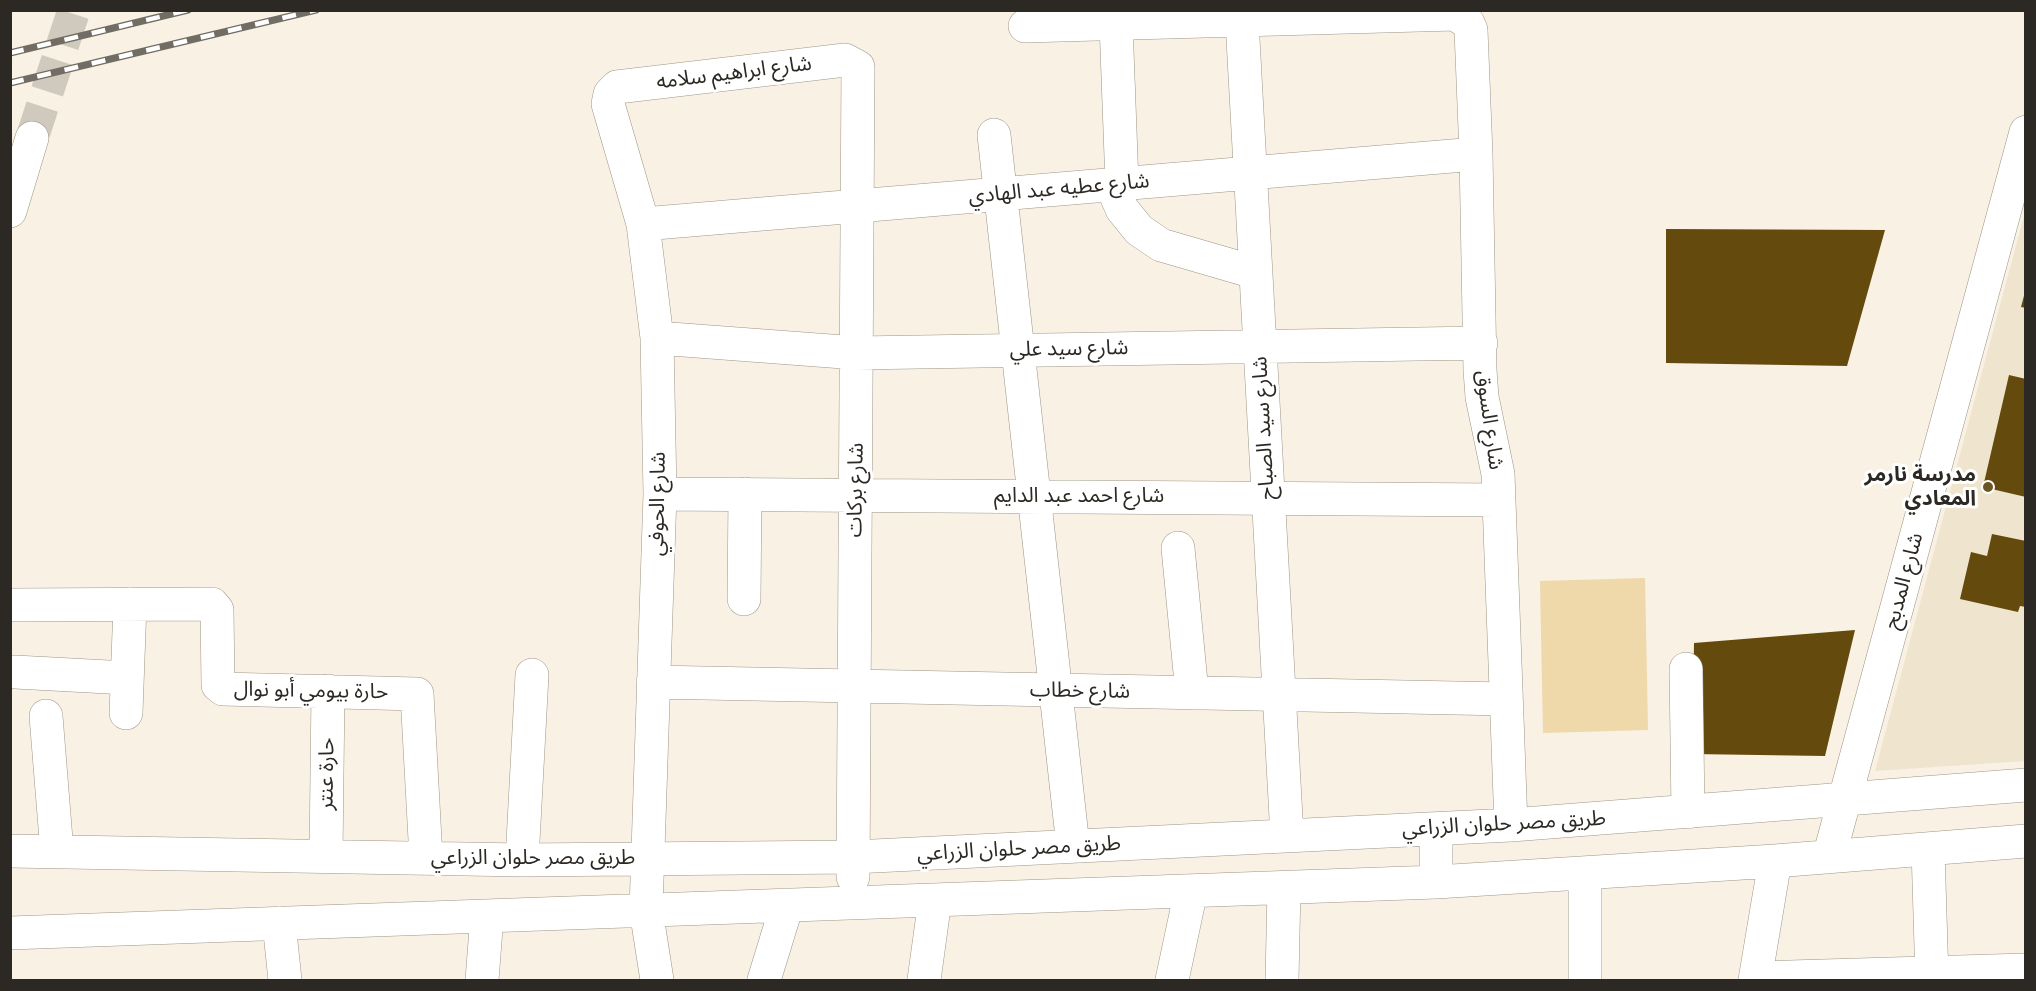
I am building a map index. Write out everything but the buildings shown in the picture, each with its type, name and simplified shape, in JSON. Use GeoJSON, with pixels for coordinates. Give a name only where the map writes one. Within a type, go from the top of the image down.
{"type":"FeatureCollection","features":[{"type":"Feature","properties":{"kind":"street","name":"شارع السوق"},"geometry":{"type":"LineString","coordinates":[[1242,21],[1455,14],[1462,17],[1471,30],[1482,397],[1494,448],[1498,500],[1511,825]]}},
{"type":"Feature","properties":{"kind":"street"},"geometry":{"type":"LineString","coordinates":[[1025,26],[1242,21]]}},
{"type":"Feature","properties":{"kind":"street","name":"شارع سيد الصباح"},"geometry":{"type":"LineString","coordinates":[[1242,21],[1254,272],[1287,836]]}},
{"type":"Feature","properties":{"kind":"street"},"geometry":{"type":"LineString","coordinates":[[1116,23],[1116,184],[1122,209],[1133,223],[1161,244],[1254,272]]}},
{"type":"Feature","properties":{"kind":"street","name":"شارع ابراهيم سلامه"},"geometry":{"type":"LineString","coordinates":[[608,104],[609,94],[617,87],[845,60],[858,67],[859,77]]}},
{"type":"Feature","properties":{"kind":"street","name":"شارع بركات"},"geometry":{"type":"LineString","coordinates":[[853,903],[859,77]]}},
{"type":"Feature","properties":{"kind":"street","name":"شارع الحوفي"},"geometry":{"type":"LineString","coordinates":[[608,104],[643,224],[657,338],[660,494],[646,910],[657,981]]}},
{"type":"Feature","properties":{"kind":"street","name":"شارع المدبح"},"geometry":{"type":"LineString","coordinates":[[1829,857],[2025,132]]}},
{"type":"Feature","properties":{"kind":"street"},"geometry":{"type":"LineString","coordinates":[[994,135],[1073,846]]}},
{"type":"Feature","properties":{"kind":"street"},"geometry":{"type":"LineString","coordinates":[[10,211],[32,138]]}},
{"type":"Feature","properties":{"kind":"street","name":"شارع عطيه عبد الهادي"},"geometry":{"type":"LineString","coordinates":[[643,224],[1476,154]]}},
{"type":"Feature","properties":{"kind":"street","name":"شارع سيد علي"},"geometry":{"type":"LineString","coordinates":[[657,338],[857,353],[1481,343]]}},
{"type":"Feature","properties":{"kind":"street","name":"شارع احمد عبد الدايم"},"geometry":{"type":"LineString","coordinates":[[660,494],[1268,496],[1498,500]]}},
{"type":"Feature","properties":{"kind":"street"},"geometry":{"type":"LineString","coordinates":[[744,599],[745,494]]}},
{"type":"Feature","properties":{"kind":"street"},"geometry":{"type":"LineString","coordinates":[[1178,549],[1192,693]]}},
{"type":"Feature","properties":{"kind":"street"},"geometry":{"type":"LineString","coordinates":[[126,713],[130,604]]}},
{"type":"Feature","properties":{"kind":"street","name":"حارة بيومي أبو نوال"},"geometry":{"type":"LineString","coordinates":[[10,605],[215,605],[217,610],[218,685],[222,689],[411,692],[419,697],[426,858]]}},
{"type":"Feature","properties":{"kind":"street"},"geometry":{"type":"LineString","coordinates":[[1686,669],[1688,812]]}},
{"type":"Feature","properties":{"kind":"street"},"geometry":{"type":"LineString","coordinates":[[15,672],[128,678]]}},
{"type":"Feature","properties":{"kind":"street"},"geometry":{"type":"LineString","coordinates":[[522,860],[532,675]]}},
{"type":"Feature","properties":{"kind":"street","name":"شارع خطاب"},"geometry":{"type":"LineString","coordinates":[[653,682],[1506,699]]}},
{"type":"Feature","properties":{"kind":"street","name":"حارة عنتر"},"geometry":{"type":"LineString","coordinates":[[326,856],[328,691]]}},
{"type":"Feature","properties":{"kind":"street"},"geometry":{"type":"LineString","coordinates":[[46,716],[57,852]]}},
{"type":"Feature","properties":{"kind":"street","name":"طريق مصر حلوان الزراعي"},"geometry":{"type":"LineString","coordinates":[[10,851],[522,860],[853,857],[1511,825],[2025,785]]}},
{"type":"Feature","properties":{"kind":"street"},"geometry":{"type":"LineString","coordinates":[[1436,829],[1436,882]]}},
{"type":"Feature","properties":{"kind":"street"},"geometry":{"type":"LineString","coordinates":[[10,933],[1436,882],[1775,861],[2025,841]]}},
{"type":"Feature","properties":{"kind":"street"},"geometry":{"type":"LineString","coordinates":[[1928,849],[1932,978]]}},
{"type":"Feature","properties":{"kind":"street"},"geometry":{"type":"LineString","coordinates":[[1775,861],[1755,979],[1932,978],[2025,970]]}},
{"type":"Feature","properties":{"kind":"street"},"geometry":{"type":"LineString","coordinates":[[1585,873],[1585,981]]}},
{"type":"Feature","properties":{"kind":"street"},"geometry":{"type":"LineString","coordinates":[[1282,981],[1284,888]]}},
{"type":"Feature","properties":{"kind":"street"},"geometry":{"type":"LineString","coordinates":[[1172,981],[1191,891]]}},
{"type":"Feature","properties":{"kind":"street"},"geometry":{"type":"LineString","coordinates":[[924,981],[935,900]]}},
{"type":"Feature","properties":{"kind":"street"},"geometry":{"type":"LineString","coordinates":[[764,981],[787,905]]}},
{"type":"Feature","properties":{"kind":"street"},"geometry":{"type":"LineString","coordinates":[[482,981],[487,916]]}},
{"type":"Feature","properties":{"kind":"street"},"geometry":{"type":"LineString","coordinates":[[279,924],[285,981]]}},
{"type":"Feature","properties":{"kind":"shaded area","name":"مدرسة نارمر المعادي"},"geometry":{"type":"Polygon","coordinates":[[[2025,212],[2025,761],[1875,771],[2025,212]]]}},
{"type":"Feature","properties":{"kind":"shaded area"},"geometry":{"type":"Polygon","coordinates":[[[1645,578],[1648,730],[1543,733],[1540,581],[1645,578]]]}},
{"type":"Feature","properties":{"kind":"tunnel"},"geometry":{"type":"LineString","coordinates":[[32,138],[74,10]]}},
{"type":"Feature","properties":{"kind":"railway"},"geometry":{"type":"LineString","coordinates":[[10,53],[188,10]]}},
{"type":"Feature","properties":{"kind":"railway"},"geometry":{"type":"LineString","coordinates":[[10,83],[316,10]]}},
{"type":"Feature","properties":{"kind":"place","name":"مدرسة نارمر المعادي"},"geometry":{"type":"Point","coordinates":[1988,487]}}]}
